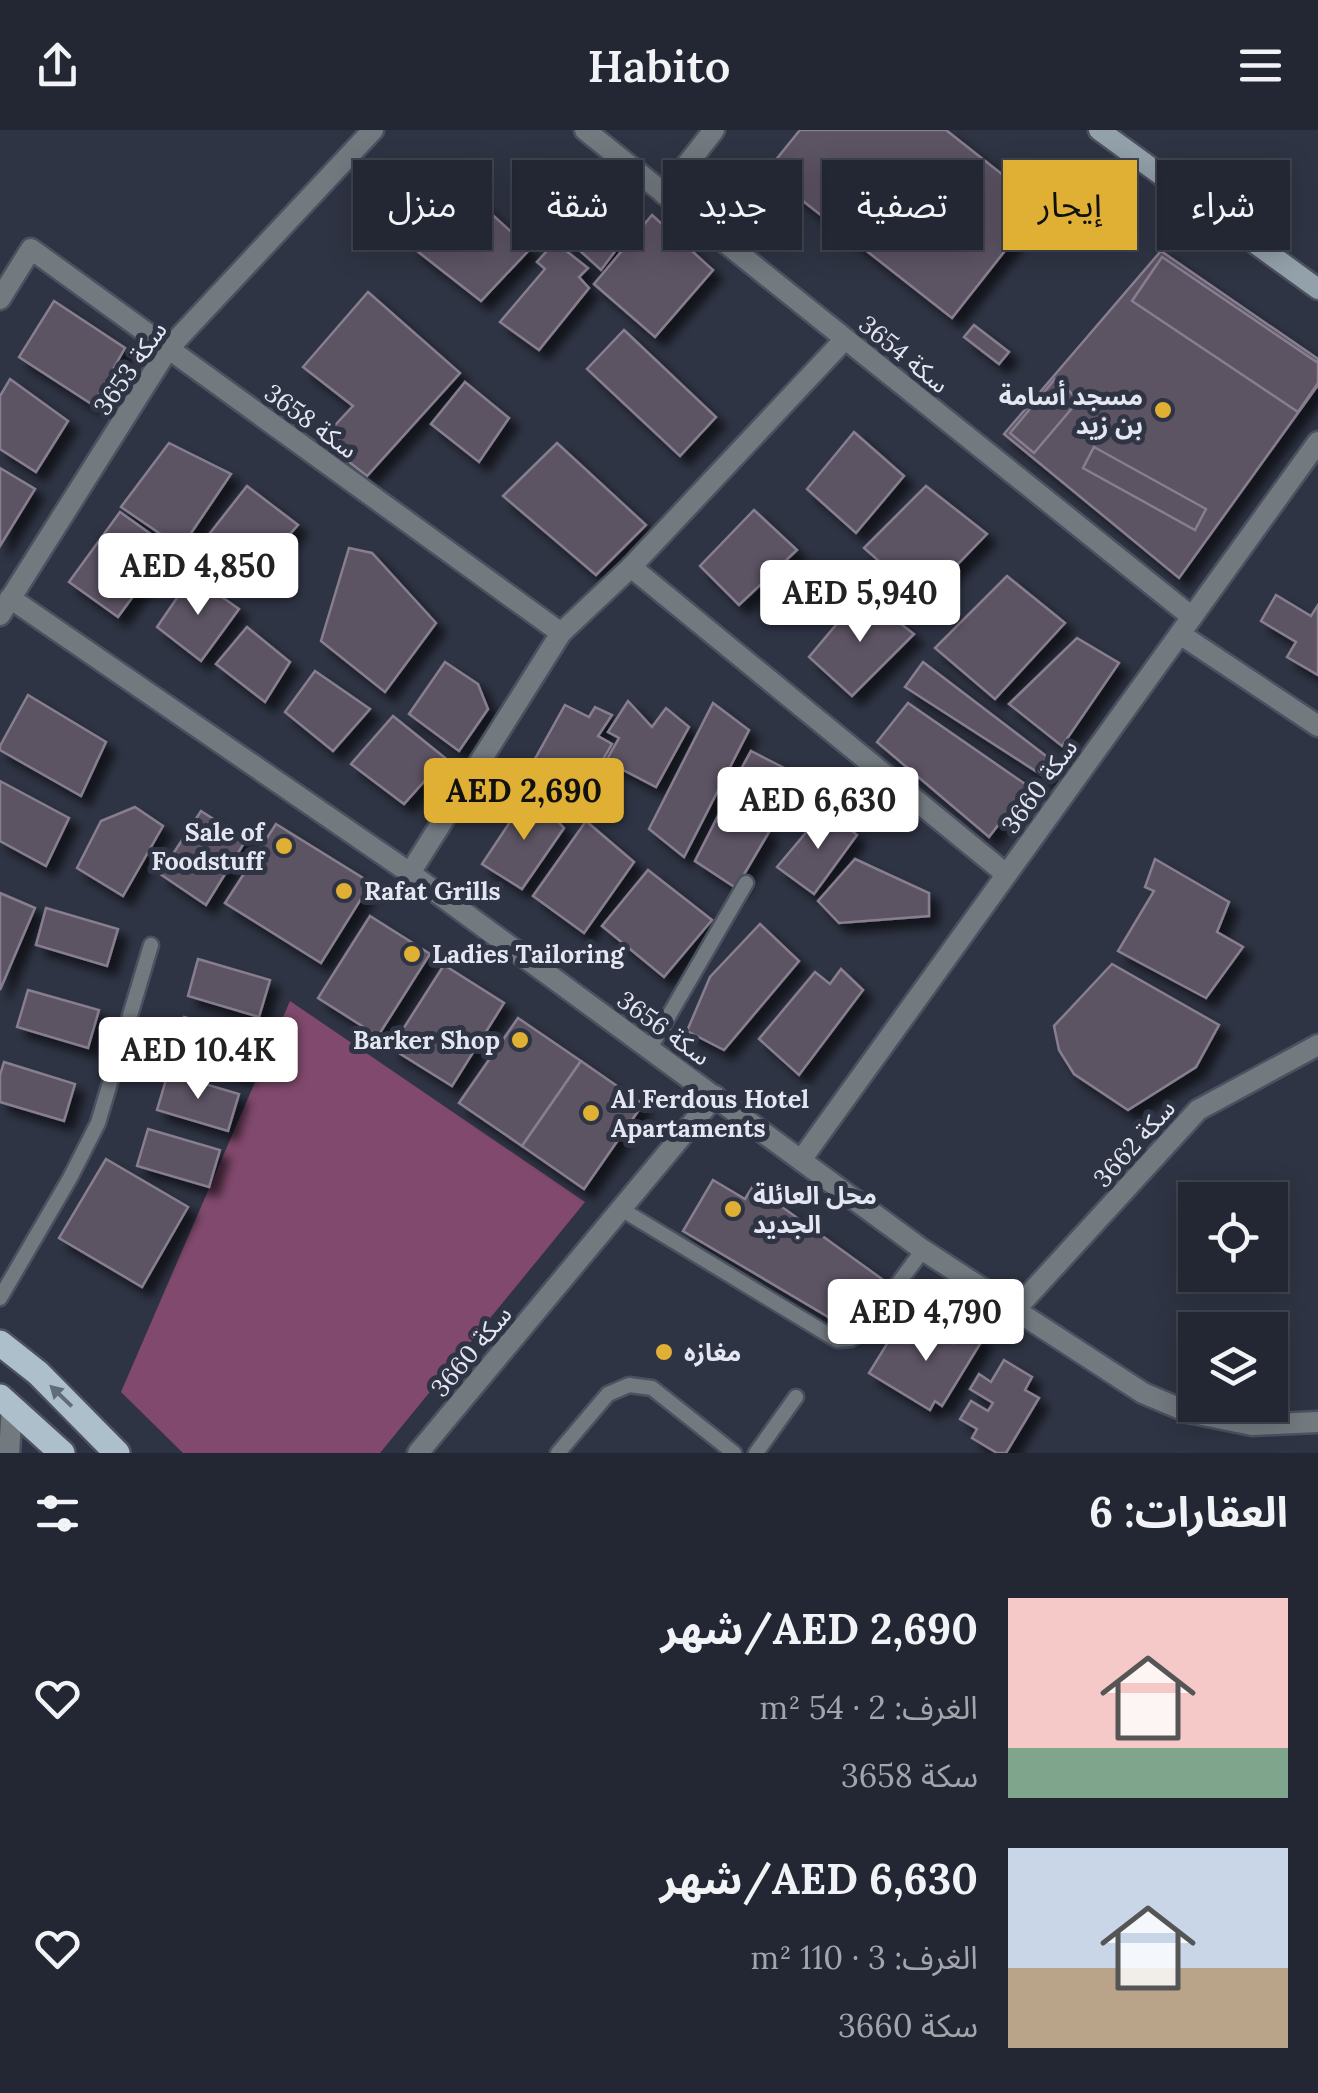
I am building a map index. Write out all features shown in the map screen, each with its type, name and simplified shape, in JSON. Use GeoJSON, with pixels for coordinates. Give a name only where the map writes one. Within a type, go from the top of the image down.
{"type":"FeatureCollection","features":[{"type":"Feature","properties":{"kind":"main road"},"geometry":{"type":"LineString","coordinates":[[0,1343],[38,1373],[118,1453]]}},
{"type":"Feature","properties":{"kind":"main road"},"geometry":{"type":"LineString","coordinates":[[6,1402],[62,1453]]}},
{"type":"Feature","properties":{"kind":"street","name":"سكة 3653"},"geometry":{"type":"LineString","coordinates":[[5,607],[168,350],[374,130]]}},
{"type":"Feature","properties":{"kind":"street","name":"سكة 3654"},"geometry":{"type":"LineString","coordinates":[[584,130],[663,193]]}},
{"type":"Feature","properties":{"kind":"street"},"geometry":{"type":"LineString","coordinates":[[691,160],[714,130]]}},
{"type":"Feature","properties":{"kind":"street"},"geometry":{"type":"LineString","coordinates":[[1099,130],[1318,289]]}},
{"type":"Feature","properties":{"kind":"street","name":"سكة 3658"},"geometry":{"type":"LineString","coordinates":[[0,299],[31,250],[561,634]]}},
{"type":"Feature","properties":{"kind":"street","name":"سكة 3654"},"geometry":{"type":"LineString","coordinates":[[734,250],[1186,625],[1318,726]]}},
{"type":"Feature","properties":{"kind":"street"},"geometry":{"type":"LineString","coordinates":[[410,873],[561,634],[631,567],[845,339]]}},
{"type":"Feature","properties":{"kind":"street","name":"سكة 3660"},"geometry":{"type":"LineString","coordinates":[[801,1160],[1318,442]]}},
{"type":"Feature","properties":{"kind":"street"},"geometry":{"type":"LineString","coordinates":[[631,567],[1006,874]]}},
{"type":"Feature","properties":{"kind":"street","name":"سكة 3656"},"geometry":{"type":"LineString","coordinates":[[5,607],[410,873],[923,1250],[1143,1393],[1188,1412],[1252,1425],[1318,1422]]}},
{"type":"Feature","properties":{"kind":"street","name":"سكة 3662"},"geometry":{"type":"LineString","coordinates":[[1015,1310],[1198,1110],[1318,1045]]}},
{"type":"Feature","properties":{"kind":"street","name":"سكة 3660"},"geometry":{"type":"LineString","coordinates":[[418,1453],[714,1096]]}},
{"type":"Feature","properties":{"kind":"street"},"geometry":{"type":"LineString","coordinates":[[6,1402],[9,1453]]}},
{"type":"Feature","properties":{"kind":"lane"},"geometry":{"type":"LineString","coordinates":[[650,1048],[746,883]]}},
{"type":"Feature","properties":{"kind":"lane"},"geometry":{"type":"LineString","coordinates":[[0,1298],[98,1123],[150,945]]}},
{"type":"Feature","properties":{"kind":"lane"},"geometry":{"type":"LineString","coordinates":[[620,1209],[837,1340],[864,1332],[923,1250]]}},
{"type":"Feature","properties":{"kind":"lane"},"geometry":{"type":"LineString","coordinates":[[558,1453],[608,1394],[629,1385],[652,1388],[734,1453]]}},
{"type":"Feature","properties":{"kind":"lane"},"geometry":{"type":"LineString","coordinates":[[756,1453],[796,1397]]}},
{"type":"Feature","properties":{"kind":"shaded area"},"geometry":{"type":"Polygon","coordinates":[[[290,1001],[585,1202],[380,1453],[183,1453],[121,1392],[290,1001]]]}},
{"type":"Feature","properties":{"kind":"building"},"geometry":{"type":"Polygon","coordinates":[[[800,130],[946,130],[1003,175],[1006,250],[952,318],[865,250],[983,250],[983,160],[822,160],[822,216],[802,200],[802,160],[776,160],[800,130]]]}},
{"type":"Feature","properties":{"kind":"building"},"geometry":{"type":"Polygon","coordinates":[[[492,214],[512,233],[512,250],[529,250],[481,301],[416,250],[492,250],[492,214]]]}},
{"type":"Feature","properties":{"kind":"building"},"geometry":{"type":"Polygon","coordinates":[[[652,215],[663,225],[663,250],[691,250],[713,270],[655,337],[594,284],[623,250],[643,250],[643,226],[652,215]]]}},
{"type":"Feature","properties":{"kind":"building"},"geometry":{"type":"Polygon","coordinates":[[[548,250],[565,250],[588,268],[579,277],[589,288],[539,350],[500,322],[545,269],[537,262],[548,250]]]}},
{"type":"Feature","properties":{"kind":"building"},"geometry":{"type":"Polygon","coordinates":[[[579,250],[616,250],[601,270],[579,250]]]}},
{"type":"Feature","properties":{"kind":"building","name":"مسجد أسامة بن زيد"},"geometry":{"type":"Polygon","coordinates":[[[1161,251],[1318,359],[1318,385],[1179,578],[1004,434],[1161,251]]]}},
{"type":"Feature","properties":{"kind":"building"},"geometry":{"type":"Polygon","coordinates":[[[1162,257],[1318,363],[1318,383],[1298,412],[1132,301],[1162,257]]]}},
{"type":"Feature","properties":{"kind":"building"},"geometry":{"type":"Polygon","coordinates":[[[368,292],[460,373],[367,476],[321,440],[353,406],[303,367],[368,292]]]}},
{"type":"Feature","properties":{"kind":"building"},"geometry":{"type":"Polygon","coordinates":[[[54,301],[125,348],[93,405],[19,357],[54,301]]]}},
{"type":"Feature","properties":{"kind":"building"},"geometry":{"type":"Polygon","coordinates":[[[974,325],[1009,352],[999,364],[964,337],[974,325]]]}},
{"type":"Feature","properties":{"kind":"building"},"geometry":{"type":"Polygon","coordinates":[[[624,330],[716,417],[680,456],[587,369],[624,330]]]}},
{"type":"Feature","properties":{"kind":"building"},"geometry":{"type":"Polygon","coordinates":[[[10,379],[68,421],[36,472],[0,449],[0,396],[10,379]]]}},
{"type":"Feature","properties":{"kind":"building"},"geometry":{"type":"Polygon","coordinates":[[[1055,379],[1079,400],[1034,453],[1010,433],[1055,379]]]}},
{"type":"Feature","properties":{"kind":"building"},"geometry":{"type":"Polygon","coordinates":[[[465,382],[509,418],[479,462],[431,424],[465,382]]]}},
{"type":"Feature","properties":{"kind":"building"},"geometry":{"type":"Polygon","coordinates":[[[854,432],[904,476],[856,533],[807,489],[854,432]]]}},
{"type":"Feature","properties":{"kind":"building"},"geometry":{"type":"Polygon","coordinates":[[[169,443],[231,474],[181,548],[121,507],[169,443]]]}},
{"type":"Feature","properties":{"kind":"building"},"geometry":{"type":"Polygon","coordinates":[[[557,443],[646,525],[596,575],[503,496],[557,443]]]}},
{"type":"Feature","properties":{"kind":"building"},"geometry":{"type":"Polygon","coordinates":[[[1094,447],[1206,509],[1195,530],[1083,468],[1094,447]]]}},
{"type":"Feature","properties":{"kind":"building"},"geometry":{"type":"Polygon","coordinates":[[[0,468],[35,489],[0,546],[0,468]]]}},
{"type":"Feature","properties":{"kind":"building"},"geometry":{"type":"Polygon","coordinates":[[[247,486],[298,525],[249,580],[203,542],[247,486]]]}},
{"type":"Feature","properties":{"kind":"building"},"geometry":{"type":"Polygon","coordinates":[[[926,486],[987,534],[923,600],[864,548],[926,486]]]}},
{"type":"Feature","properties":{"kind":"building"},"geometry":{"type":"Polygon","coordinates":[[[754,510],[797,550],[739,605],[700,566],[754,510]]]}},
{"type":"Feature","properties":{"kind":"building"},"geometry":{"type":"Polygon","coordinates":[[[120,512],[169,547],[118,617],[69,582],[120,512]]]}},
{"type":"Feature","properties":{"kind":"building"},"geometry":{"type":"Polygon","coordinates":[[[349,548],[372,553],[436,623],[385,692],[321,641],[349,548]]]}},
{"type":"Feature","properties":{"kind":"building"},"geometry":{"type":"Polygon","coordinates":[[[192,576],[239,609],[201,661],[157,627],[192,576]]]}},
{"type":"Feature","properties":{"kind":"building"},"geometry":{"type":"Polygon","coordinates":[[[1007,576],[1065,623],[995,699],[935,648],[1007,576]]]}},
{"type":"Feature","properties":{"kind":"building"},"geometry":{"type":"Polygon","coordinates":[[[862,594],[914,634],[852,696],[809,657],[862,594]]]}},
{"type":"Feature","properties":{"kind":"building"},"geometry":{"type":"Polygon","coordinates":[[[1276,595],[1311,616],[1318,605],[1318,675],[1287,657],[1296,642],[1261,621],[1276,595]]]}},
{"type":"Feature","properties":{"kind":"building"},"geometry":{"type":"Polygon","coordinates":[[[247,627],[290,662],[265,702],[216,664],[247,627]]]}},
{"type":"Feature","properties":{"kind":"building"},"geometry":{"type":"Polygon","coordinates":[[[1077,638],[1119,663],[1062,746],[1009,704],[1077,638]]]}},
{"type":"Feature","properties":{"kind":"building"},"geometry":{"type":"Polygon","coordinates":[[[445,662],[478,684],[488,709],[459,751],[409,714],[445,662]]]}},
{"type":"Feature","properties":{"kind":"building"},"geometry":{"type":"Polygon","coordinates":[[[923,662],[1054,762],[1048,779],[905,687],[923,662]]]}},
{"type":"Feature","properties":{"kind":"building"},"geometry":{"type":"Polygon","coordinates":[[[315,671],[370,709],[333,751],[285,712],[315,671]]]}},
{"type":"Feature","properties":{"kind":"building"},"geometry":{"type":"Polygon","coordinates":[[[28,695],[106,742],[81,796],[0,750],[28,695]]]}},
{"type":"Feature","properties":{"kind":"building"},"geometry":{"type":"Polygon","coordinates":[[[628,701],[652,727],[666,708],[689,727],[656,787],[606,761],[619,738],[608,732],[628,701]]]}},
{"type":"Feature","properties":{"kind":"building"},"geometry":{"type":"Polygon","coordinates":[[[713,703],[749,730],[684,857],[649,829],[713,703]]]}},
{"type":"Feature","properties":{"kind":"building"},"geometry":{"type":"Polygon","coordinates":[[[908,703],[1028,786],[989,837],[877,742],[908,703]]]}},
{"type":"Feature","properties":{"kind":"building"},"geometry":{"type":"Polygon","coordinates":[[[565,705],[589,717],[595,707],[612,715],[598,736],[612,744],[576,806],[526,775],[565,705]]]}},
{"type":"Feature","properties":{"kind":"building"},"geometry":{"type":"Polygon","coordinates":[[[393,716],[445,758],[404,804],[351,764],[393,716]]]}},
{"type":"Feature","properties":{"kind":"building"},"geometry":{"type":"Polygon","coordinates":[[[751,751],[792,772],[766,818],[728,793],[751,751]]]}},
{"type":"Feature","properties":{"kind":"building"},"geometry":{"type":"Polygon","coordinates":[[[0,781],[69,818],[46,866],[0,841],[0,781]]]}},
{"type":"Feature","properties":{"kind":"building"},"geometry":{"type":"Polygon","coordinates":[[[530,792],[564,828],[522,889],[482,864],[530,792]]]}},
{"type":"Feature","properties":{"kind":"building"},"geometry":{"type":"Polygon","coordinates":[[[725,802],[769,832],[736,888],[695,861],[725,802]]]}},
{"type":"Feature","properties":{"kind":"building"},"geometry":{"type":"Polygon","coordinates":[[[135,807],[163,826],[123,896],[77,868],[101,821],[135,807]]]}},
{"type":"Feature","properties":{"kind":"building"},"geometry":{"type":"Polygon","coordinates":[[[825,810],[857,835],[814,894],[777,867],[825,810]]]}},
{"type":"Feature","properties":{"kind":"building"},"geometry":{"type":"Polygon","coordinates":[[[201,811],[246,840],[206,905],[160,874],[201,811]]]}},
{"type":"Feature","properties":{"kind":"building"},"geometry":{"type":"Polygon","coordinates":[[[586,821],[634,862],[584,933],[533,896],[586,821]]]}},
{"type":"Feature","properties":{"kind":"building"},"geometry":{"type":"Polygon","coordinates":[[[276,824],[371,883],[321,963],[225,903],[276,824]]]}},
{"type":"Feature","properties":{"kind":"building"},"geometry":{"type":"Polygon","coordinates":[[[855,859],[929,893],[929,916],[839,923],[818,901],[855,859]]]}},
{"type":"Feature","properties":{"kind":"building"},"geometry":{"type":"Polygon","coordinates":[[[1155,859],[1229,902],[1217,932],[1243,947],[1206,998],[1118,951],[1154,891],[1145,887],[1155,859]]]}},
{"type":"Feature","properties":{"kind":"building"},"geometry":{"type":"Polygon","coordinates":[[[648,870],[712,920],[664,977],[602,926],[648,870]]]}},
{"type":"Feature","properties":{"kind":"building"},"geometry":{"type":"Polygon","coordinates":[[[0,893],[35,908],[0,990],[0,893]]]}},
{"type":"Feature","properties":{"kind":"building"},"geometry":{"type":"Polygon","coordinates":[[[46,908],[118,929],[107,966],[36,945],[46,908]]]}},
{"type":"Feature","properties":{"kind":"building"},"geometry":{"type":"Polygon","coordinates":[[[370,916],[430,954],[378,1036],[318,998],[370,916]]]}},
{"type":"Feature","properties":{"kind":"building"},"geometry":{"type":"Polygon","coordinates":[[[760,924],[799,961],[724,1050],[687,1031],[710,977],[760,924]]]}},
{"type":"Feature","properties":{"kind":"building"},"geometry":{"type":"Polygon","coordinates":[[[198,959],[270,980],[259,1017],[188,996],[198,959]]]}},
{"type":"Feature","properties":{"kind":"building"},"geometry":{"type":"Polygon","coordinates":[[[1112,964],[1219,1025],[1196,1067],[1128,1110],[1074,1074],[1059,1050],[1054,1026],[1112,964]]]}},
{"type":"Feature","properties":{"kind":"building"},"geometry":{"type":"Polygon","coordinates":[[[444,965],[504,1003],[452,1086],[391,1048],[444,965]]]}},
{"type":"Feature","properties":{"kind":"building"},"geometry":{"type":"Polygon","coordinates":[[[841,969],[863,990],[799,1075],[759,1039],[815,972],[830,984],[841,969]]]}},
{"type":"Feature","properties":{"kind":"building"},"geometry":{"type":"Polygon","coordinates":[[[28,990],[99,1010],[88,1048],[17,1027],[28,990]]]}},
{"type":"Feature","properties":{"kind":"building"},"geometry":{"type":"Polygon","coordinates":[[[184,1017],[254,1038],[244,1075],[173,1054],[184,1017]]]}},
{"type":"Feature","properties":{"kind":"building"},"geometry":{"type":"Polygon","coordinates":[[[518,1018],[581,1061],[522,1146],[459,1103],[518,1018]]]}},
{"type":"Feature","properties":{"kind":"building"},"geometry":{"type":"Polygon","coordinates":[[[581,1061],[643,1104],[584,1189],[522,1146],[581,1061]]]}},
{"type":"Feature","properties":{"kind":"building"},"geometry":{"type":"Polygon","coordinates":[[[4,1062],[75,1084],[64,1121],[0,1102],[4,1062]]]}},
{"type":"Feature","properties":{"kind":"building"},"geometry":{"type":"Polygon","coordinates":[[[168,1073],[239,1094],[228,1131],[157,1110],[168,1073]]]}},
{"type":"Feature","properties":{"kind":"building"},"geometry":{"type":"Polygon","coordinates":[[[148,1129],[220,1150],[209,1187],[137,1166],[148,1129]]]}},
{"type":"Feature","properties":{"kind":"building"},"geometry":{"type":"Polygon","coordinates":[[[106,1159],[188,1207],[142,1287],[59,1238],[106,1159]]]}},
{"type":"Feature","properties":{"kind":"building"},"geometry":{"type":"Polygon","coordinates":[[[713,1180],[745,1199],[753,1186],[882,1279],[852,1331],[683,1231],[713,1180]]]}},
{"type":"Feature","properties":{"kind":"building"},"geometry":{"type":"Polygon","coordinates":[[[918,1322],[953,1343],[963,1327],[983,1339],[942,1406],[935,1401],[930,1410],[869,1373],[893,1334],[906,1343],[918,1322]]]}},
{"type":"Feature","properties":{"kind":"building"},"geometry":{"type":"Polygon","coordinates":[[[1004,1360],[1032,1377],[1025,1390],[1039,1398],[1006,1453],[997,1453],[972,1438],[977,1429],[960,1419],[971,1401],[988,1411],[993,1403],[970,1389],[979,1374],[991,1382],[1004,1360]]]}},
{"type":"Feature","properties":{"kind":"place","name":"مسجد أسامة بن زيد"},"geometry":{"type":"Point","coordinates":[1163,410]}},
{"type":"Feature","properties":{"kind":"place","name":"Sale of Foodstuff"},"geometry":{"type":"Point","coordinates":[284,846]}},
{"type":"Feature","properties":{"kind":"place","name":"Rafat Grills"},"geometry":{"type":"Point","coordinates":[344,891]}},
{"type":"Feature","properties":{"kind":"place","name":"Ladies Tailoring"},"geometry":{"type":"Point","coordinates":[412,954]}},
{"type":"Feature","properties":{"kind":"place","name":"Barker Shop"},"geometry":{"type":"Point","coordinates":[520,1040]}},
{"type":"Feature","properties":{"kind":"place","name":"Al Ferdous Hotel Apartaments"},"geometry":{"type":"Point","coordinates":[591,1113]}},
{"type":"Feature","properties":{"kind":"place","name":"محل العائلة الجديد"},"geometry":{"type":"Point","coordinates":[733,1209]}},
{"type":"Feature","properties":{"kind":"place","name":"مغازه"},"geometry":{"type":"Point","coordinates":[664,1352]}}]}
